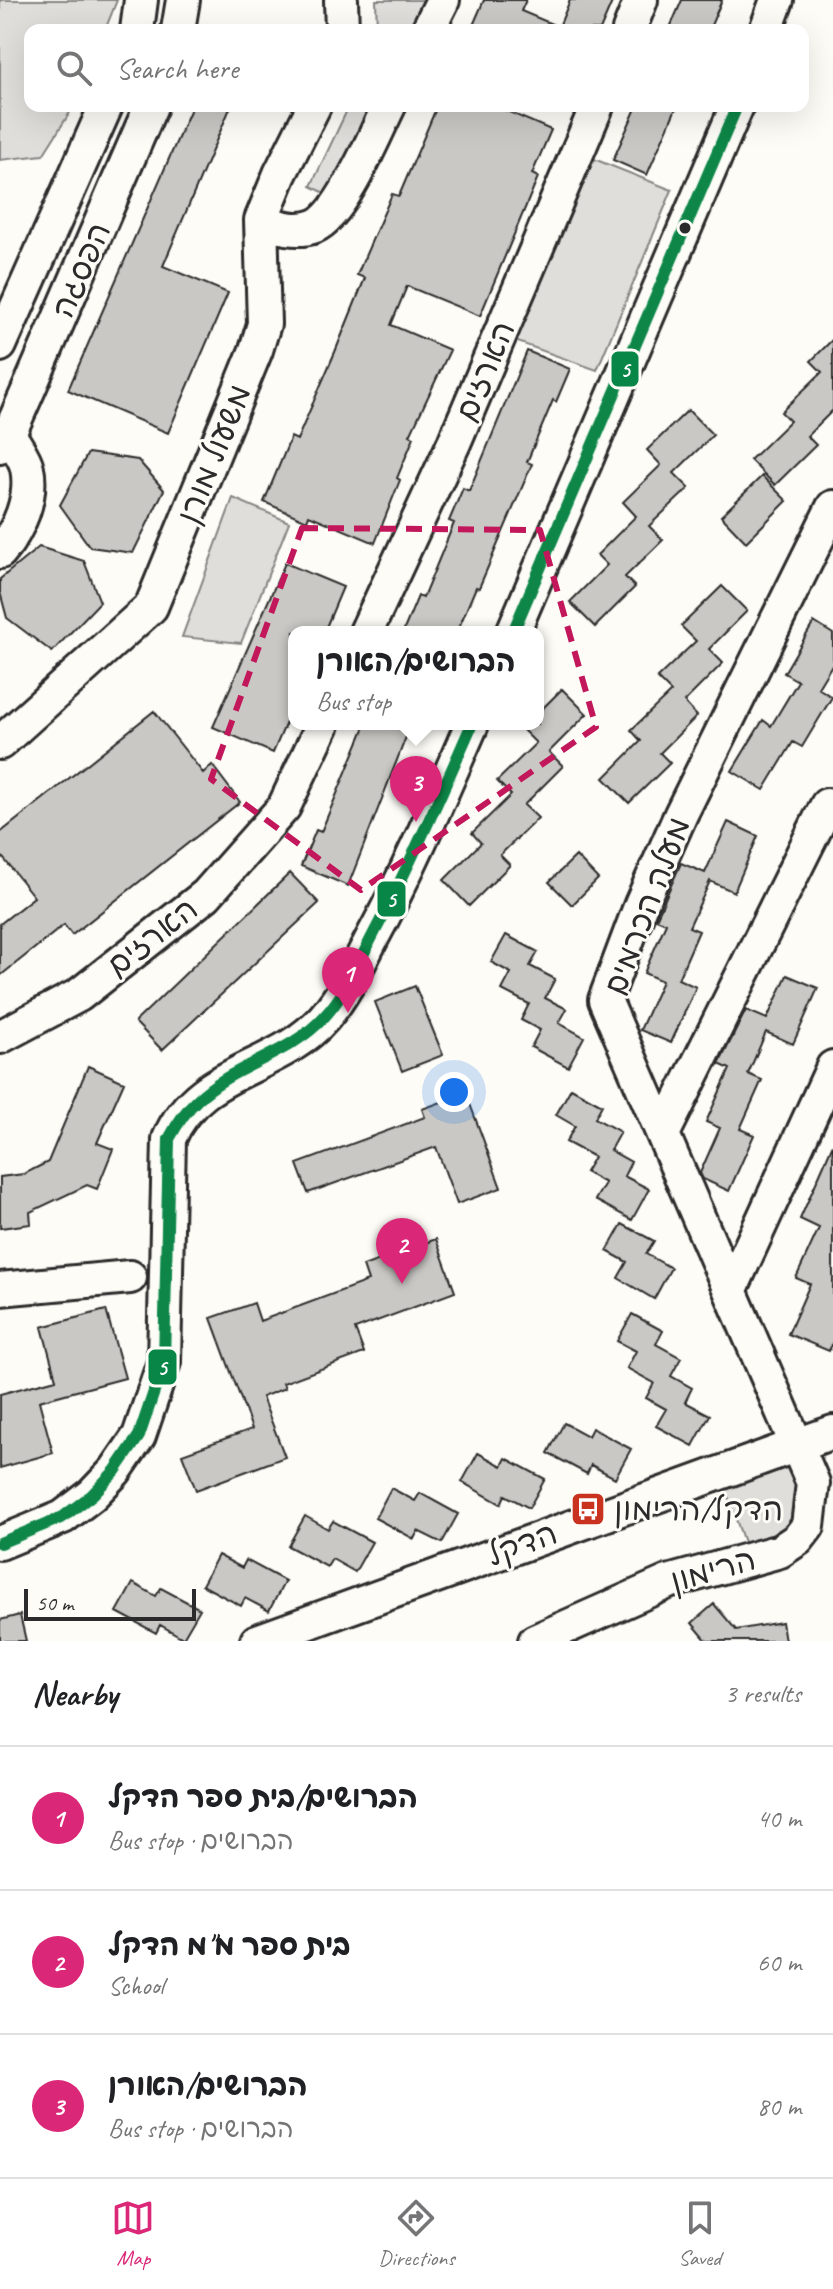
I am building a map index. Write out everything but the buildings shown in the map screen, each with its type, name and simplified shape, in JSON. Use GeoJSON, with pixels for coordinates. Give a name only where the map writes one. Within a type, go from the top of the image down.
{"type":"FeatureCollection","features":[{"type":"Feature","properties":{"kind":"street"},"geometry":{"type":"LineString","coordinates":[[138,24],[141,0]]}},
{"type":"Feature","properties":{"kind":"street"},"geometry":{"type":"LineString","coordinates":[[179,24],[183,0]]}},
{"type":"Feature","properties":{"kind":"street"},"geometry":{"type":"LineString","coordinates":[[341,0],[342,24]]}},
{"type":"Feature","properties":{"kind":"street"},"geometry":{"type":"LineString","coordinates":[[431,24],[443,0]]}},
{"type":"Feature","properties":{"kind":"street"},"geometry":{"type":"LineString","coordinates":[[631,24],[641,0]]}},
{"type":"Feature","properties":{"kind":"street"},"geometry":{"type":"LineString","coordinates":[[768,24],[777,0]]}},
{"type":"Feature","properties":{"kind":"street","name":"הפסגה"},"geometry":{"type":"LineString","coordinates":[[0,345],[103,112]]}},
{"type":"Feature","properties":{"kind":"street","name":"הפסגה"},"geometry":{"type":"LineString","coordinates":[[0,552],[11,539],[26,509],[27,467],[4,440],[148,112]]}},
{"type":"Feature","properties":{"kind":"street","name":"משעול מורן"},"geometry":{"type":"LineString","coordinates":[[0,743],[151,607],[260,337],[264,324],[261,220],[311,112]]}},
{"type":"Feature","properties":{"kind":"street"},"geometry":{"type":"LineString","coordinates":[[261,220],[283,229],[316,225],[338,206],[386,112]]}},
{"type":"Feature","properties":{"kind":"street","name":"הארזים"},"geometry":{"type":"LineString","coordinates":[[369,626],[454,443],[594,112]]}},
{"type":"Feature","properties":{"kind":"street"},"geometry":{"type":"LineString","coordinates":[[516,626],[734,112]]}},
{"type":"Feature","properties":{"kind":"street","name":"מעלה הכרמים"},"geometry":{"type":"LineString","coordinates":[[797,1445],[605,1000],[641,904],[687,803],[833,507]]}},
{"type":"Feature","properties":{"kind":"street","name":"הארזים"},"geometry":{"type":"LineString","coordinates":[[0,1037],[79,995],[206,895],[284,807],[320,730]]}},
{"type":"Feature","properties":{"kind":"street"},"geometry":{"type":"LineString","coordinates":[[0,1543],[63,1517],[92,1495],[115,1471],[139,1436],[164,1362],[169,1139],[176,1122],[189,1104],[209,1088],[290,1048],[307,1035],[344,991],[413,858],[469,730]]}},
{"type":"Feature","properties":{"kind":"street"},"geometry":{"type":"LineString","coordinates":[[663,1134],[827,805]]}},
{"type":"Feature","properties":{"kind":"street"},"geometry":{"type":"LineString","coordinates":[[731,1289],[833,1067]]}},
{"type":"Feature","properties":{"kind":"street"},"geometry":{"type":"LineString","coordinates":[[0,1289],[130,1277]]}},
{"type":"Feature","properties":{"kind":"street","name":"הדקל"},"geometry":{"type":"LineString","coordinates":[[257,1641],[833,1432]]}},
{"type":"Feature","properties":{"kind":"street","name":"הרימון"},"geometry":{"type":"LineString","coordinates":[[535,1641],[668,1582],[780,1551],[798,1539],[808,1526],[813,1483],[797,1445]]}},
{"type":"Feature","properties":{"kind":"highlighted area"},"geometry":{"type":"Polygon","coordinates":[[[302,528],[540,530],[596,727],[361,890],[211,779],[302,528]]]}},
{"type":"Feature","properties":{"kind":"shaded area"},"geometry":{"type":"Polygon","coordinates":[[[0,0],[117,0],[107,24],[24,24],[24,112],[70,112],[43,155],[0,160],[0,0]]]}},
{"type":"Feature","properties":{"kind":"shaded area"},"geometry":{"type":"Polygon","coordinates":[[[376,0],[434,0],[422,24],[377,24],[376,0]]]}},
{"type":"Feature","properties":{"kind":"shaded area"},"geometry":{"type":"Polygon","coordinates":[[[346,112],[380,112],[338,200],[311,186],[346,112]]]}},
{"type":"Feature","properties":{"kind":"shaded area"},"geometry":{"type":"Polygon","coordinates":[[[589,157],[672,190],[597,370],[509,339],[589,157]]]}},
{"type":"Feature","properties":{"kind":"shaded area"},"geometry":{"type":"Polygon","coordinates":[[[233,498],[289,522],[241,643],[182,637],[233,498]]]}},
{"type":"Feature","properties":{"kind":"shaded area"},"geometry":{"type":"Polygon","coordinates":[[[790,1459],[802,1510],[790,1539],[747,1551],[723,1482],[790,1459]]]}},
{"type":"Feature","properties":{"kind":"transit line","name":"5"},"geometry":{"type":"LineString","coordinates":[[516,626],[734,112]]}},
{"type":"Feature","properties":{"kind":"transit line","name":"5"},"geometry":{"type":"LineString","coordinates":[[0,1543],[63,1517],[92,1495],[115,1471],[139,1436],[164,1362],[169,1139],[197,1100],[228,1077],[295,1041],[324,1017],[338,999],[398,886],[469,730]]}},
{"type":"Feature","properties":{"kind":"place","name":"הברושים/האורן"},"geometry":{"type":"Point","coordinates":[416,822]}},
{"type":"Feature","properties":{"kind":"place","name":"הברושים/בית ספר הדקל"},"geometry":{"type":"Point","coordinates":[348,1013]}},
{"type":"Feature","properties":{"kind":"place","name":"בית ספר מ\"מ הדקל"},"geometry":{"type":"Point","coordinates":[402,1284]}},
{"type":"Feature","properties":{"kind":"place","name":"הדקל/הרימון"},"geometry":{"type":"Point","coordinates":[588,1509]}}]}
